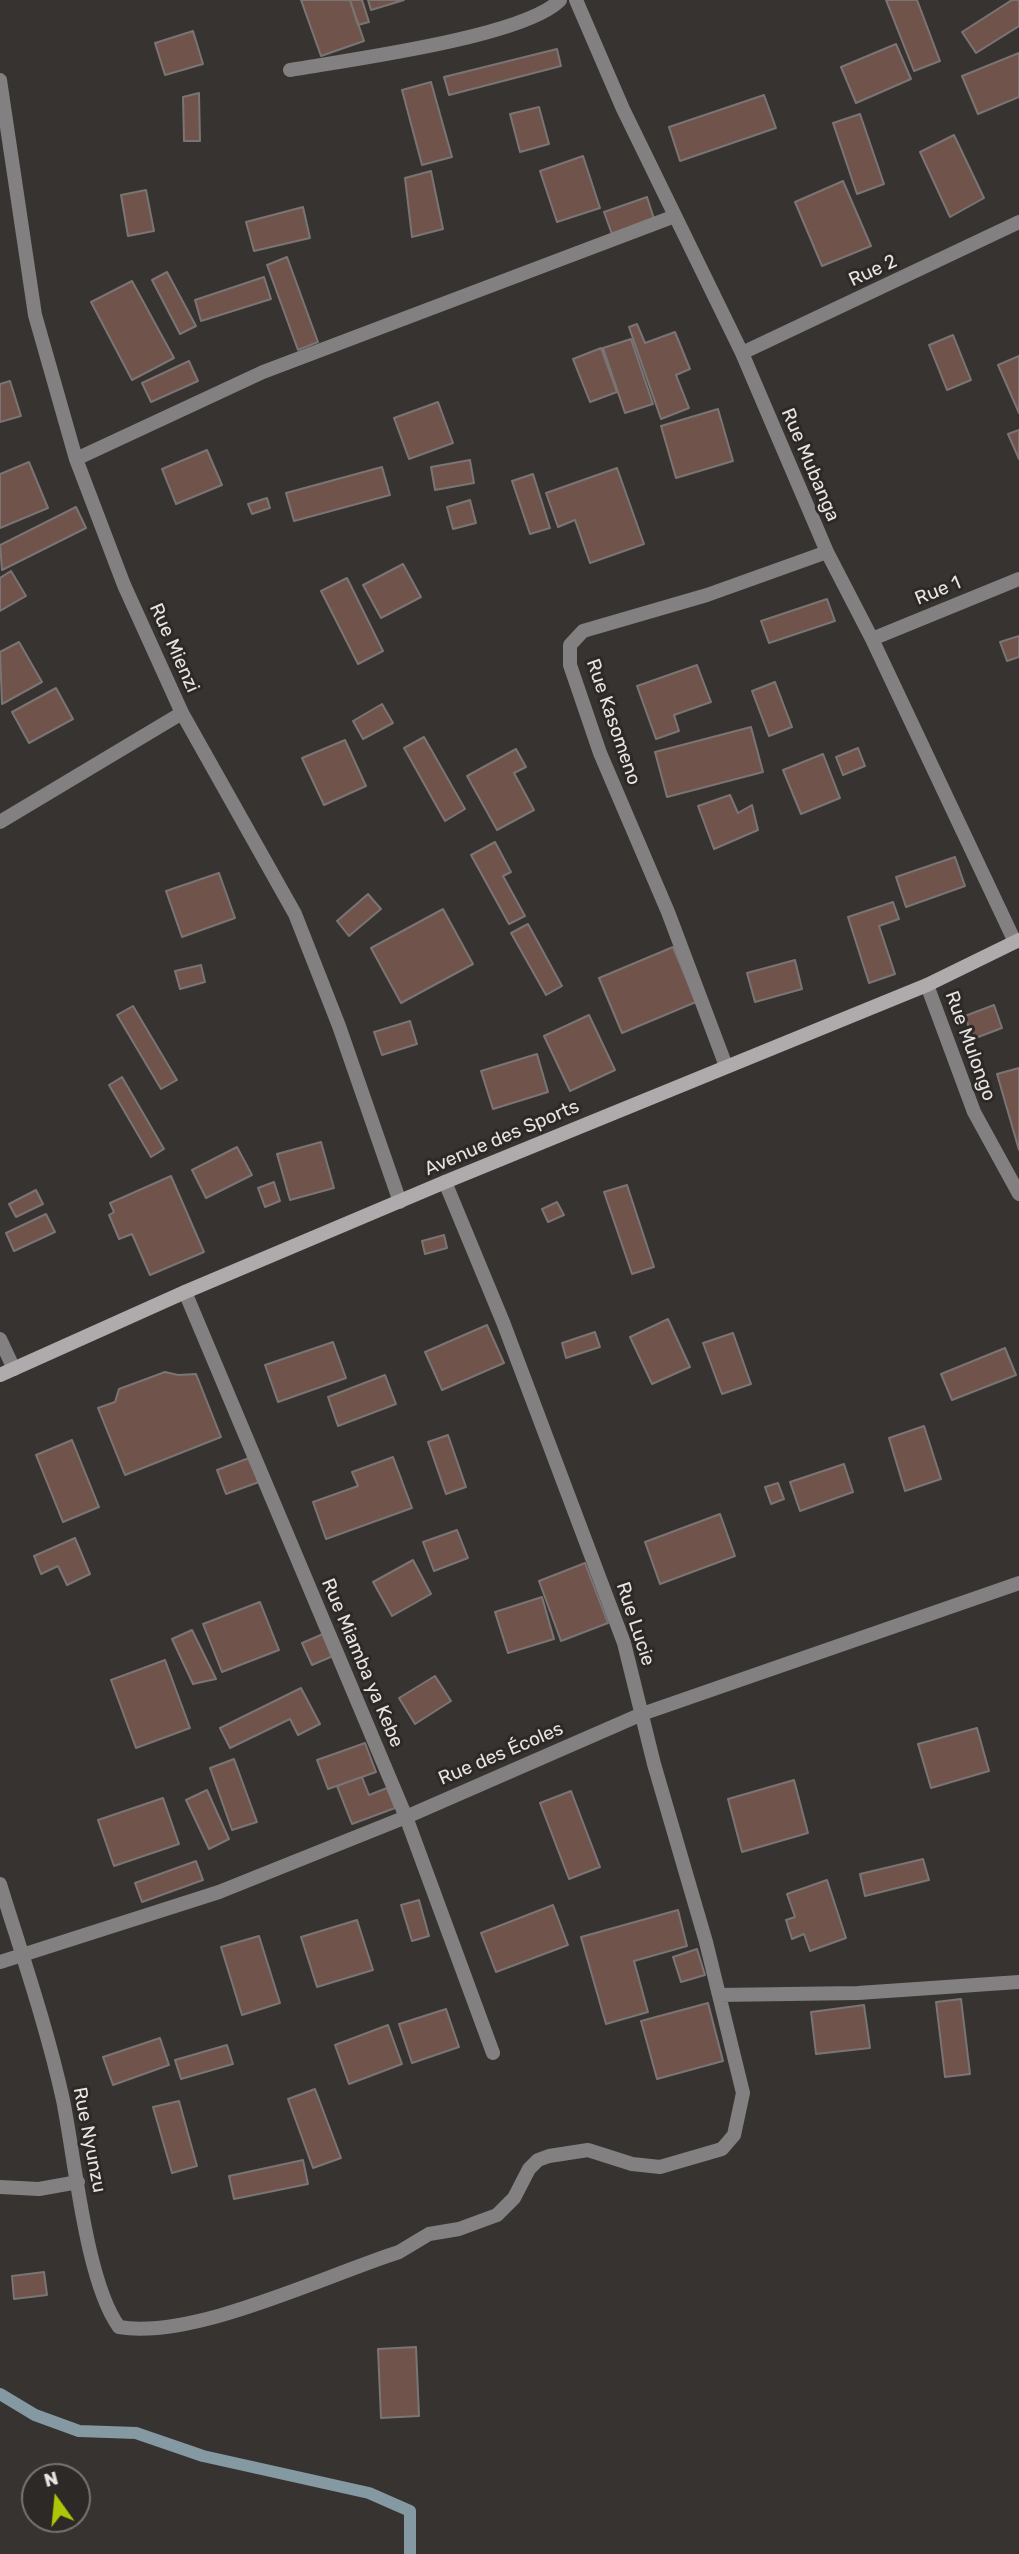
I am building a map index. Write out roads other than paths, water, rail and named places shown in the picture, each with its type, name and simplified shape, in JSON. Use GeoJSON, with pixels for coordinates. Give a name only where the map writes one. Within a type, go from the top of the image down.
{"type":"FeatureCollection","features":[{"type":"Feature","properties":{"kind":"street"},"geometry":{"type":"LineString","coordinates":[[290,70],[445,42],[523,21],[553,8],[560,0]]}},
{"type":"Feature","properties":{"kind":"street","name":"Rue Mubanga"},"geometry":{"type":"LineString","coordinates":[[576,0],[623,108],[742,353],[827,552],[872,639],[1017,941]]}},
{"type":"Feature","properties":{"kind":"street","name":"Rue Mienzi"},"geometry":{"type":"LineString","coordinates":[[0,80],[35,316],[76,459],[124,585],[182,713],[295,914],[339,1026],[400,1202]]}},
{"type":"Feature","properties":{"kind":"street"},"geometry":{"type":"LineString","coordinates":[[76,459],[263,372],[675,216]]}},
{"type":"Feature","properties":{"kind":"street","name":"Rue 2"},"geometry":{"type":"LineString","coordinates":[[742,353],[950,257],[1019,222]]}},
{"type":"Feature","properties":{"kind":"street","name":"Rue Kasomeno"},"geometry":{"type":"LineString","coordinates":[[726,1066],[668,912],[600,753],[570,665],[570,645],[583,631],[707,594],[827,552]]}},
{"type":"Feature","properties":{"kind":"street","name":"Rue 1"},"geometry":{"type":"LineString","coordinates":[[872,639],[1019,579]]}},
{"type":"Feature","properties":{"kind":"street"},"geometry":{"type":"LineString","coordinates":[[0,822],[182,713]]}},
{"type":"Feature","properties":{"kind":"street","name":"Avenue des Sports"},"geometry":{"type":"LineString","coordinates":[[0,1375],[185,1292],[445,1182],[927,985],[1017,941]]}},
{"type":"Feature","properties":{"kind":"street","name":"Rue Mulongo"},"geometry":{"type":"LineString","coordinates":[[927,985],[974,1112],[1019,1194]]}},
{"type":"Feature","properties":{"kind":"street","name":"Rue Lucie"},"geometry":{"type":"LineString","coordinates":[[197,2321],[398,2252],[429,2234],[459,2229],[497,2215],[514,2198],[529,2169],[538,2160],[549,2156],[588,2151],[632,2164],[660,2167],[722,2150],[734,2135],[743,2093],[624,1643],[570,1495],[445,1182]]}},
{"type":"Feature","properties":{"kind":"street","name":"Rue Miamba ya Kebe"},"geometry":{"type":"LineString","coordinates":[[185,1292],[406,1817],[493,2053]]}},
{"type":"Feature","properties":{"kind":"street"},"geometry":{"type":"LineString","coordinates":[[0,1339],[14,1369]]}},
{"type":"Feature","properties":{"kind":"street","name":"Rue des Écoles"},"geometry":{"type":"LineString","coordinates":[[0,1962],[219,1892],[406,1817],[642,1714],[1019,1583]]}},
{"type":"Feature","properties":{"kind":"street","name":"Rue Nyunzu"},"geometry":{"type":"LineString","coordinates":[[0,1884],[62,2098],[107,2312],[119,2327],[136,2330],[197,2321]]}},
{"type":"Feature","properties":{"kind":"street"},"geometry":{"type":"LineString","coordinates":[[719,1995],[858,1993],[1019,1982]]}},
{"type":"Feature","properties":{"kind":"street"},"geometry":{"type":"LineString","coordinates":[[0,2188],[39,2189],[78,2182]]}},
{"type":"Feature","properties":{"kind":"waterway"},"geometry":{"type":"LineString","coordinates":[[0,2394],[35,2415],[79,2431],[136,2433],[203,2456],[369,2493],[410,2511],[410,2554]]}}]}
